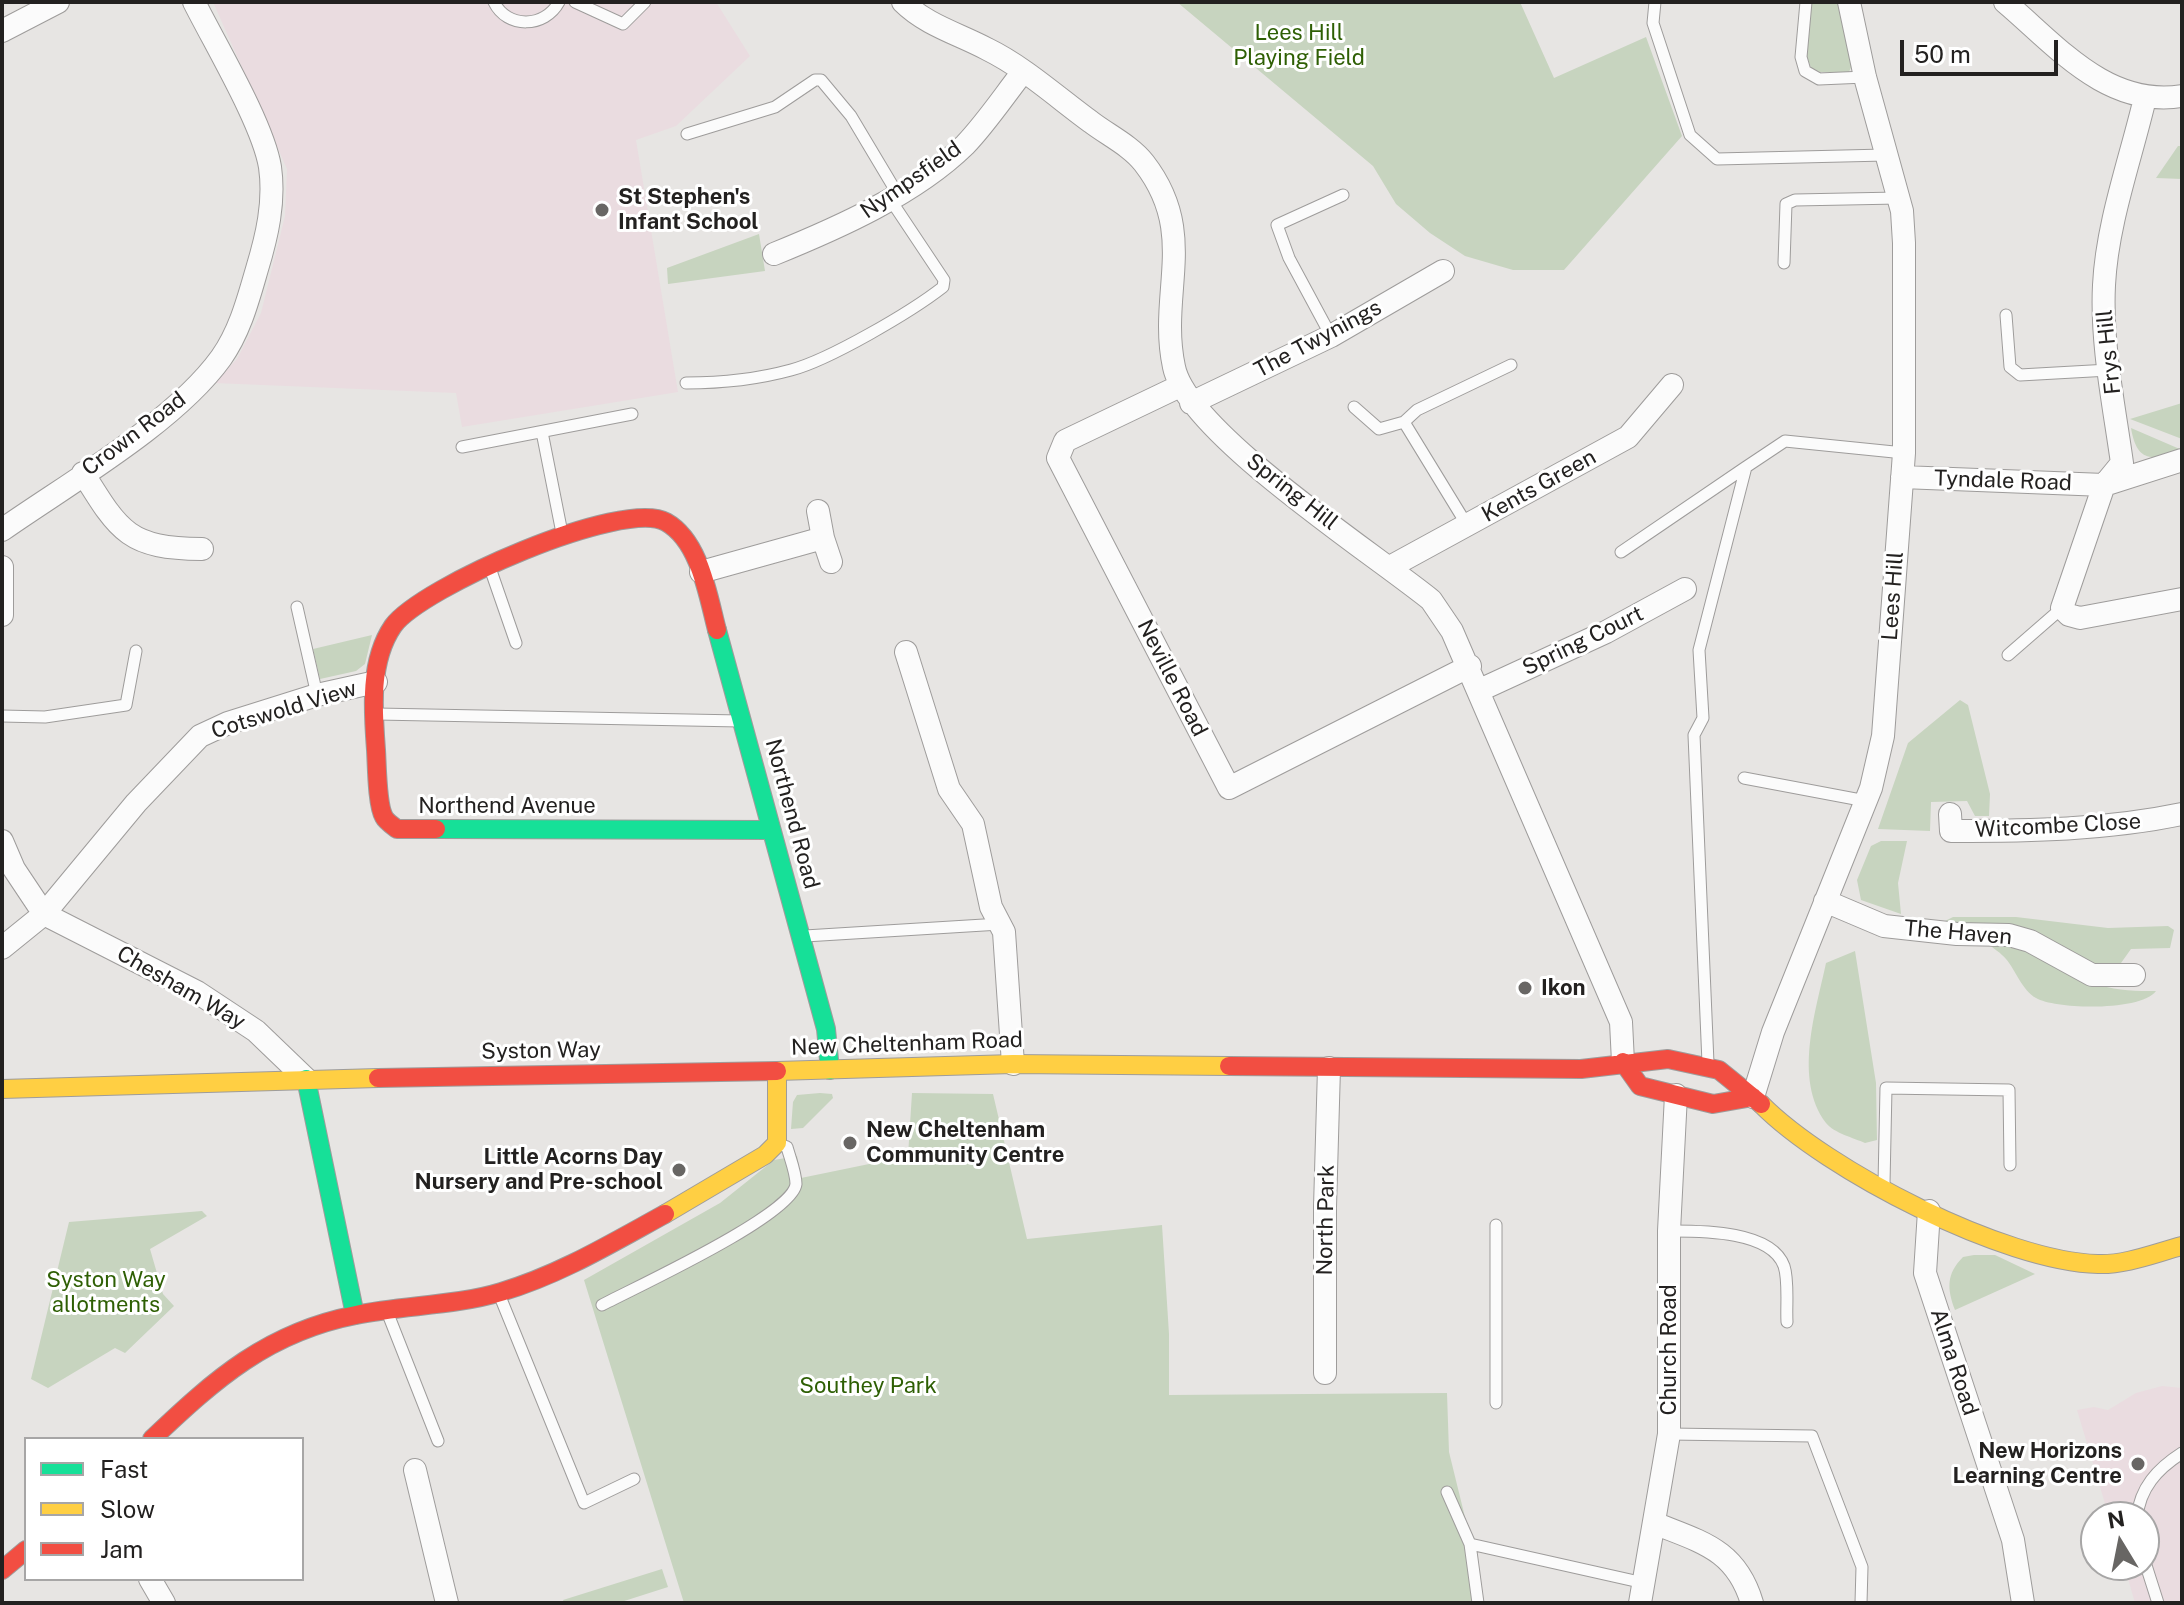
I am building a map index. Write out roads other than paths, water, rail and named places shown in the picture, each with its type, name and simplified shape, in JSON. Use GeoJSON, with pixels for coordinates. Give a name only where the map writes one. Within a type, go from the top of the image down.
{"type":"FeatureCollection","features":[{"type":"Feature","properties":{"kind":"street"},"geometry":{"type":"LineString","coordinates":[[2,31],[58,2]]}},
{"type":"Feature","properties":{"kind":"street","name":"Crown Road"},"geometry":{"type":"LineString","coordinates":[[2,530],[169,412],[221,357],[241,323],[268,233],[272,191],[270,165],[261,139],[194,2]]}},
{"type":"Feature","properties":{"kind":"street"},"geometry":{"type":"LineString","coordinates":[[903,2],[936,25],[991,50],[1140,158],[1163,188],[1172,217],[1175,259],[1171,346],[1186,395]]}},
{"type":"Feature","properties":{"kind":"street","name":"Lees Hill"},"geometry":{"type":"LineString","coordinates":[[1753,1097],[1773,1032],[1866,801],[1883,736],[1904,453],[1904,243],[1898,198],[1865,77],[1849,2]]}},
{"type":"Feature","properties":{"kind":"street"},"geometry":{"type":"LineString","coordinates":[[2005,2],[2093,78],[2122,92],[2145,98],[2182,96]]}},
{"type":"Feature","properties":{"kind":"street","name":"Nympsfield"},"geometry":{"type":"LineString","coordinates":[[774,254],[842,226],[894,196],[964,145],[1022,73]]}},
{"type":"Feature","properties":{"kind":"street","name":"Frys Hill"},"geometry":{"type":"LineString","coordinates":[[2063,602],[2104,485],[2122,463],[2104,322],[2108,251],[2145,98]]}},
{"type":"Feature","properties":{"kind":"street","name":"The Twynings"},"geometry":{"type":"LineString","coordinates":[[1186,395],[1331,336],[1443,271]]}},
{"type":"Feature","properties":{"kind":"street","name":"Kents Green"},"geometry":{"type":"LineString","coordinates":[[1390,567],[1628,437],[1672,385]]}},
{"type":"Feature","properties":{"kind":"street","name":"Spring Hill"},"geometry":{"type":"LineString","coordinates":[[1186,395],[1248,459],[1431,600],[1470,666],[1621,1022],[1623,1062]]}},
{"type":"Feature","properties":{"kind":"street","name":"Neville Road"},"geometry":{"type":"LineString","coordinates":[[1186,395],[1065,441],[1058,458],[1229,788],[1470,666]]}},
{"type":"Feature","properties":{"kind":"street"},"geometry":{"type":"LineString","coordinates":[[2104,485],[2182,460]]}},
{"type":"Feature","properties":{"kind":"street"},"geometry":{"type":"LineString","coordinates":[[83,473],[120,530],[160,548],[202,549]]}},
{"type":"Feature","properties":{"kind":"street","name":"Tyndale Road"},"geometry":{"type":"LineString","coordinates":[[1902,477],[2104,485]]}},
{"type":"Feature","properties":{"kind":"street"},"geometry":{"type":"LineString","coordinates":[[818,511],[831,562]]}},
{"type":"Feature","properties":{"kind":"street","name":"Cotswold View"},"geometry":{"type":"LineString","coordinates":[[2,948],[44,914],[136,803],[200,736],[228,723],[317,695],[376,682],[381,650],[396,621],[428,596],[489,565],[563,537],[634,519],[665,521],[685,542],[701,572]]}},
{"type":"Feature","properties":{"kind":"street"},"geometry":{"type":"LineString","coordinates":[[701,572],[823,538]]}},
{"type":"Feature","properties":{"kind":"street"},"geometry":{"type":"LineString","coordinates":[[2,567],[2,615]]}},
{"type":"Feature","properties":{"kind":"street","name":"Northend Road"},"geometry":{"type":"LineString","coordinates":[[701,572],[826,1029],[830,1070]]}},
{"type":"Feature","properties":{"kind":"street","name":"Spring Court"},"geometry":{"type":"LineString","coordinates":[[1480,690],[1606,632],[1685,589]]}},
{"type":"Feature","properties":{"kind":"street"},"geometry":{"type":"LineString","coordinates":[[2063,602],[2069,615],[2080,618],[2182,599]]}},
{"type":"Feature","properties":{"kind":"street"},"geometry":{"type":"LineString","coordinates":[[906,652],[949,789],[973,824],[991,907],[1000,924],[1006,955],[1013,1064]]}},
{"type":"Feature","properties":{"kind":"street","name":"Northend Avenue"},"geometry":{"type":"LineString","coordinates":[[376,682],[383,816],[397,829],[771,830]]}},
{"type":"Feature","properties":{"kind":"street","name":"Witcombe Close"},"geometry":{"type":"LineString","coordinates":[[1950,814],[1951,831],[2053,831],[2145,822],[2182,814]]}},
{"type":"Feature","properties":{"kind":"street"},"geometry":{"type":"LineString","coordinates":[[2,842],[14,869],[44,914]]}},
{"type":"Feature","properties":{"kind":"street","name":"The Haven"},"geometry":{"type":"LineString","coordinates":[[1825,901],[1884,926],[1957,934],[2009,935],[2030,941],[2092,975],[2106,978],[2134,975]]}},
{"type":"Feature","properties":{"kind":"street","name":"Chesham Way"},"geometry":{"type":"LineString","coordinates":[[44,914],[197,992],[256,1031],[306,1079]]}},
{"type":"Feature","properties":{"kind":"street","name":"New Cheltenham Road"},"geometry":{"type":"LineString","coordinates":[[777,1143],[777,1071],[1013,1064],[1581,1069],[1658,1058],[1720,1070],[1792,1134],[1823,1156],[1929,1211],[2055,1259],[2100,1264],[2182,1246]]}},
{"type":"Feature","properties":{"kind":"street"},"geometry":{"type":"LineString","coordinates":[[1623,1062],[1640,1086],[1713,1104],[1753,1097]]}},
{"type":"Feature","properties":{"kind":"street","name":"North Park"},"geometry":{"type":"LineString","coordinates":[[1325,1373],[1329,1068]]}},
{"type":"Feature","properties":{"kind":"street","name":"Syston Way"},"geometry":{"type":"LineString","coordinates":[[2,1089],[306,1079],[777,1071]]}},
{"type":"Feature","properties":{"kind":"street"},"geometry":{"type":"LineString","coordinates":[[306,1079],[355,1315]]}},
{"type":"Feature","properties":{"kind":"street","name":"Church Road"},"geometry":{"type":"LineString","coordinates":[[1642,1593],[1669,1434],[1669,1231],[1676,1095]]}},
{"type":"Feature","properties":{"kind":"street"},"geometry":{"type":"LineString","coordinates":[[154,1437],[214,1380],[254,1353],[296,1331],[355,1315],[499,1293],[575,1263],[707,1191],[765,1155],[777,1143]]}},
{"type":"Feature","properties":{"kind":"street","name":"Alma Road"},"geometry":{"type":"LineString","coordinates":[[1929,1211],[1925,1273],[2013,1540],[2023,1603]]}},
{"type":"Feature","properties":{"kind":"street"},"geometry":{"type":"LineString","coordinates":[[415,1470],[447,1603]]}},
{"type":"Feature","properties":{"kind":"street"},"geometry":{"type":"LineString","coordinates":[[1654,1523],[1719,1550],[1747,1588],[1752,1603]]}},
{"type":"Feature","properties":{"kind":"street"},"geometry":{"type":"LineString","coordinates":[[2,1570],[24,1552]]}},
{"type":"Feature","properties":{"kind":"street"},"geometry":{"type":"LineString","coordinates":[[151,1581],[164,1603]]}},
{"type":"Feature","properties":{"kind":"lane"},"geometry":{"type":"LineString","coordinates":[[494,2],[510,19],[526,23],[542,19],[559,2]]}},
{"type":"Feature","properties":{"kind":"lane"},"geometry":{"type":"LineString","coordinates":[[575,2],[623,24],[645,2]]}},
{"type":"Feature","properties":{"kind":"lane"},"geometry":{"type":"LineString","coordinates":[[1655,2],[1653,23],[1690,135],[1717,159],[1885,155]]}},
{"type":"Feature","properties":{"kind":"lane"},"geometry":{"type":"LineString","coordinates":[[1806,2],[1801,57],[1805,71],[1819,79],[1865,77]]}},
{"type":"Feature","properties":{"kind":"lane"},"geometry":{"type":"LineString","coordinates":[[686,383],[714,383],[791,370],[919,304],[943,287],[944,280],[851,116],[821,80],[815,80],[775,107],[687,134]]}},
{"type":"Feature","properties":{"kind":"lane"},"geometry":{"type":"LineString","coordinates":[[1331,336],[1289,258],[1277,225],[1343,195]]}},
{"type":"Feature","properties":{"kind":"lane"},"geometry":{"type":"LineString","coordinates":[[1784,263],[1786,204],[1795,200],[1898,198]]}},
{"type":"Feature","properties":{"kind":"lane"},"geometry":{"type":"LineString","coordinates":[[2006,315],[2010,367],[2020,375],[2110,370]]}},
{"type":"Feature","properties":{"kind":"lane"},"geometry":{"type":"LineString","coordinates":[[1354,407],[1379,429],[1404,422],[1417,410],[1511,365]]}},
{"type":"Feature","properties":{"kind":"lane"},"geometry":{"type":"LineString","coordinates":[[462,447],[632,414]]}},
{"type":"Feature","properties":{"kind":"lane"},"geometry":{"type":"LineString","coordinates":[[1404,422],[1467,525]]}},
{"type":"Feature","properties":{"kind":"lane"},"geometry":{"type":"LineString","coordinates":[[542,432],[563,537]]}},
{"type":"Feature","properties":{"kind":"lane"},"geometry":{"type":"LineString","coordinates":[[1621,552],[1785,441],[1904,453]]}},
{"type":"Feature","properties":{"kind":"lane"},"geometry":{"type":"LineString","coordinates":[[1709,1068],[1694,735],[1703,718],[1699,650],[1746,467]]}},
{"type":"Feature","properties":{"kind":"lane"},"geometry":{"type":"LineString","coordinates":[[489,565],[516,643]]}},
{"type":"Feature","properties":{"kind":"lane"},"geometry":{"type":"LineString","coordinates":[[2008,655],[2063,602]]}},
{"type":"Feature","properties":{"kind":"lane"},"geometry":{"type":"LineString","coordinates":[[297,607],[317,695]]}},
{"type":"Feature","properties":{"kind":"lane"},"geometry":{"type":"LineString","coordinates":[[2,716],[45,717],[126,705],[136,651]]}},
{"type":"Feature","properties":{"kind":"lane"},"geometry":{"type":"LineString","coordinates":[[376,714],[742,721]]}},
{"type":"Feature","properties":{"kind":"lane"},"geometry":{"type":"LineString","coordinates":[[1744,778],[1866,801]]}},
{"type":"Feature","properties":{"kind":"lane"},"geometry":{"type":"LineString","coordinates":[[801,936],[1000,924]]}},
{"type":"Feature","properties":{"kind":"lane"},"geometry":{"type":"LineString","coordinates":[[1884,1188],[1886,1088],[2009,1090],[2010,1165]]}},
{"type":"Feature","properties":{"kind":"lane"},"geometry":{"type":"LineString","coordinates":[[602,1305],[752,1227],[789,1199],[796,1184],[787,1147],[777,1143]]}},
{"type":"Feature","properties":{"kind":"lane"},"geometry":{"type":"LineString","coordinates":[[1496,1225],[1496,1403]]}},
{"type":"Feature","properties":{"kind":"lane"},"geometry":{"type":"LineString","coordinates":[[1669,1231],[1734,1234],[1776,1254],[1784,1267],[1787,1322]]}},
{"type":"Feature","properties":{"kind":"lane"},"geometry":{"type":"LineString","coordinates":[[499,1293],[584,1503],[634,1479]]}},
{"type":"Feature","properties":{"kind":"lane"},"geometry":{"type":"LineString","coordinates":[[386,1310],[438,1441]]}},
{"type":"Feature","properties":{"kind":"lane"},"geometry":{"type":"LineString","coordinates":[[1669,1434],[1812,1436],[1862,1567],[1861,1603]]}},
{"type":"Feature","properties":{"kind":"lane"},"geometry":{"type":"LineString","coordinates":[[2138,1501],[2148,1482],[2182,1453]]}},
{"type":"Feature","properties":{"kind":"lane"},"geometry":{"type":"LineString","coordinates":[[1447,1492],[1470,1544],[1478,1603]]}},
{"type":"Feature","properties":{"kind":"lane"},"geometry":{"type":"LineString","coordinates":[[1470,1544],[1642,1593]]}},
{"type":"Feature","properties":{"kind":"lane"},"geometry":{"type":"LineString","coordinates":[[2151,1581],[2158,1603]]}},
{"type":"Feature","properties":{"kind":"place","name":"St Stephen's Infant School"},"geometry":{"type":"Point","coordinates":[602,210]}},
{"type":"Feature","properties":{"kind":"place","name":"Ikon"},"geometry":{"type":"Point","coordinates":[1525,988]}},
{"type":"Feature","properties":{"kind":"place","name":"New Cheltenham Community Centre"},"geometry":{"type":"Point","coordinates":[850,1143]}},
{"type":"Feature","properties":{"kind":"place","name":"Little Acorns Day Nursery and Pre-school"},"geometry":{"type":"Point","coordinates":[679,1170]}},
{"type":"Feature","properties":{"kind":"place","name":"New Horizons Learning Centre"},"geometry":{"type":"Point","coordinates":[2138,1464]}},
{"type":"Feature","properties":{"kind":"park label","name":"Lees Hill Playing Field"},"geometry":{"type":"Point","coordinates":[1299,46]}},
{"type":"Feature","properties":{"kind":"park label","name":"Syston Way allotments"},"geometry":{"type":"Point","coordinates":[106,1292]}},
{"type":"Feature","properties":{"kind":"park label","name":"Southey Park"},"geometry":{"type":"Point","coordinates":[868,1386]}}]}
